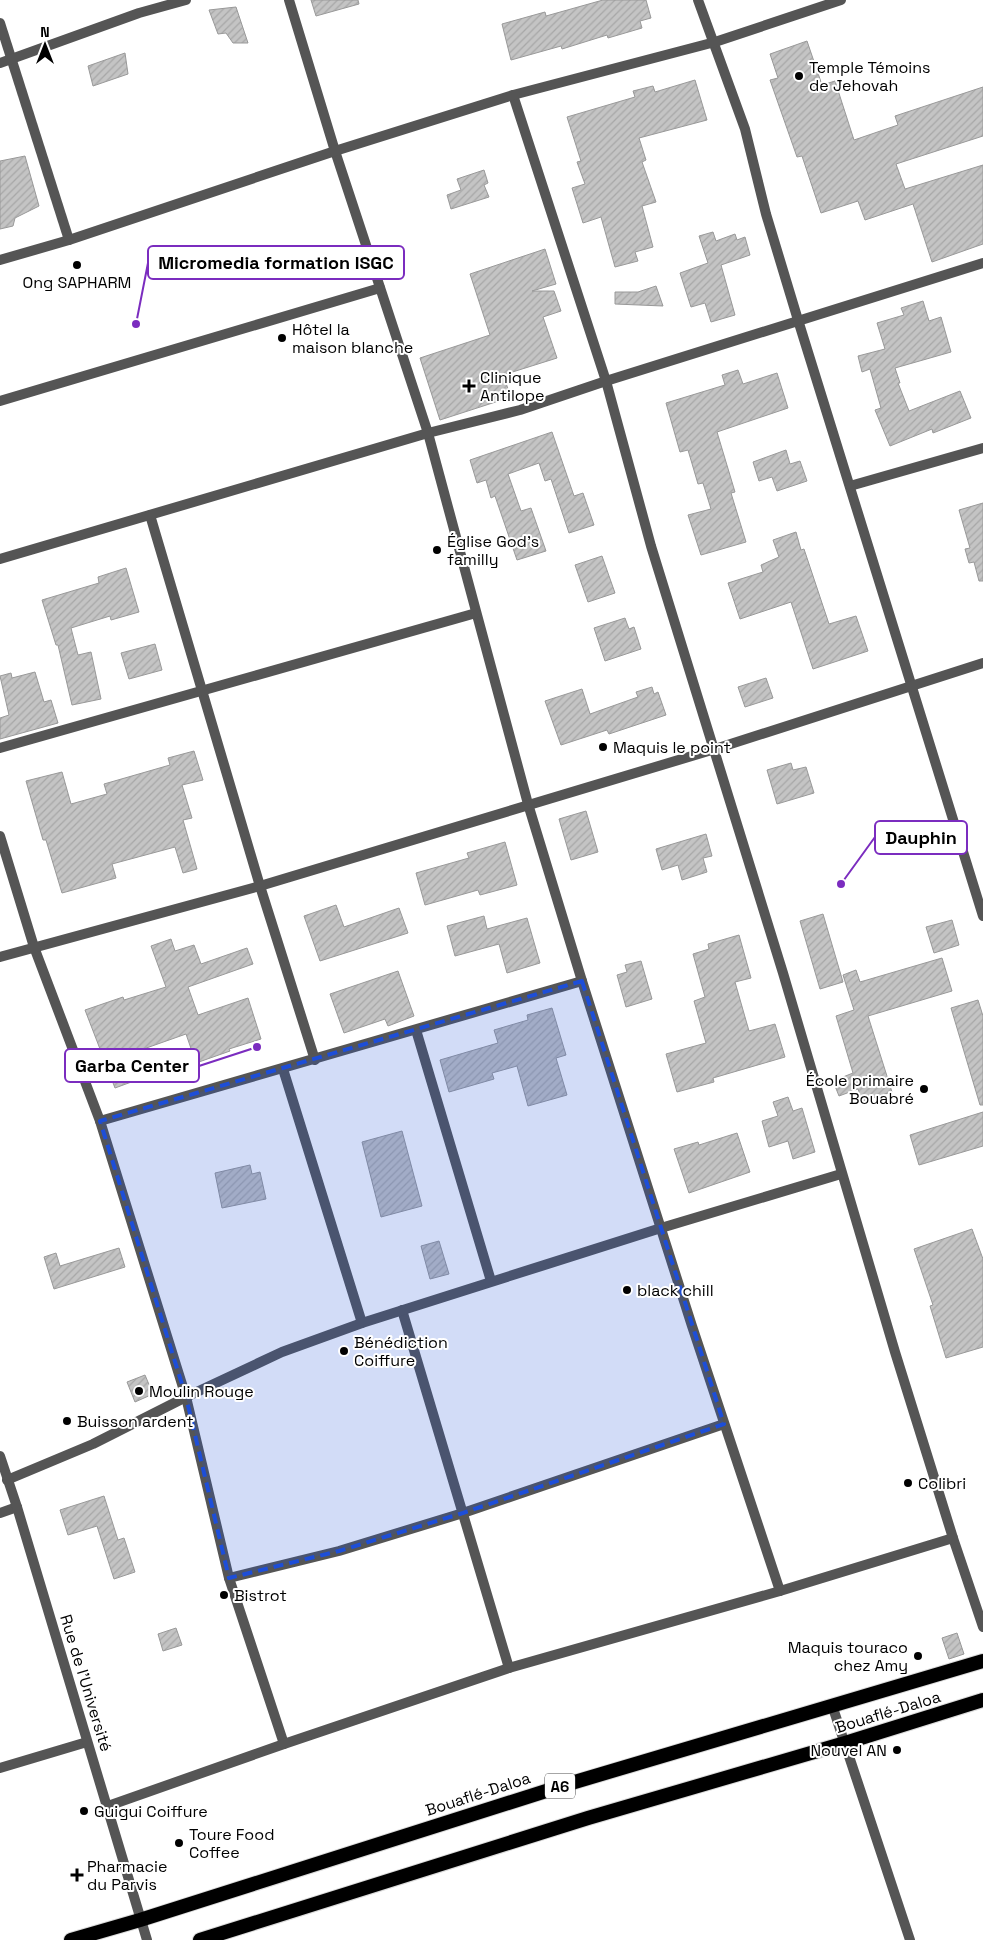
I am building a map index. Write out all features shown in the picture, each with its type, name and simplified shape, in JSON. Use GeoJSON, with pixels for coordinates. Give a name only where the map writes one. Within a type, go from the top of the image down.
{"type":"FeatureCollection","features":[{"type":"Feature","properties":{"kind":"highway","name":"Bouaflé-Daloa"},"geometry":{"type":"LineString","coordinates":[[71,1940],[140,1920],[568,1784],[983,1661]]}},
{"type":"Feature","properties":{"kind":"highway","name":"Bouaflé-Daloa"},"geometry":{"type":"LineString","coordinates":[[200,1940],[588,1818],[845,1743],[983,1700]]}},
{"type":"Feature","properties":{"kind":"street"},"geometry":{"type":"LineString","coordinates":[[0,63],[139,13],[186,0]]}},
{"type":"Feature","properties":{"kind":"street"},"geometry":{"type":"LineString","coordinates":[[288,0],[335,151],[428,433],[528,804],[582,981],[724,1424],[780,1590]]}},
{"type":"Feature","properties":{"kind":"street"},"geometry":{"type":"LineString","coordinates":[[698,0],[745,128],[766,214],[798,320],[983,916]]}},
{"type":"Feature","properties":{"kind":"street"},"geometry":{"type":"LineString","coordinates":[[0,260],[69,240],[335,151],[513,95],[715,42],[841,0]]}},
{"type":"Feature","properties":{"kind":"street"},"geometry":{"type":"LineString","coordinates":[[0,22],[69,240]]}},
{"type":"Feature","properties":{"kind":"street"},"geometry":{"type":"LineString","coordinates":[[513,95],[606,381],[651,546],[783,973],[841,1174],[953,1538],[983,1627]]}},
{"type":"Feature","properties":{"kind":"street"},"geometry":{"type":"LineString","coordinates":[[0,559],[428,433],[520,410],[798,320],[983,263]]}},
{"type":"Feature","properties":{"kind":"street"},"geometry":{"type":"LineString","coordinates":[[0,401],[380,288]]}},
{"type":"Feature","properties":{"kind":"street"},"geometry":{"type":"LineString","coordinates":[[850,486],[983,448]]}},
{"type":"Feature","properties":{"kind":"street"},"geometry":{"type":"LineString","coordinates":[[150,515],[260,886],[315,1060]]}},
{"type":"Feature","properties":{"kind":"street"},"geometry":{"type":"LineString","coordinates":[[0,748],[476,613]]}},
{"type":"Feature","properties":{"kind":"street"},"geometry":{"type":"LineString","coordinates":[[0,957],[260,886],[528,804],[715,750],[983,663]]}},
{"type":"Feature","properties":{"kind":"street"},"geometry":{"type":"LineString","coordinates":[[0,836],[34,947],[100,1121],[186,1397],[229,1578],[284,1744]]}},
{"type":"Feature","properties":{"kind":"street"},"geometry":{"type":"LineString","coordinates":[[100,1121],[582,981]]}},
{"type":"Feature","properties":{"kind":"street"},"geometry":{"type":"LineString","coordinates":[[416,1030],[491,1281]]}},
{"type":"Feature","properties":{"kind":"street"},"geometry":{"type":"LineString","coordinates":[[283,1069],[362,1323]]}},
{"type":"Feature","properties":{"kind":"street"},"geometry":{"type":"LineString","coordinates":[[7,1480],[93,1444],[186,1397],[282,1352],[362,1323],[491,1281],[841,1174]]}},
{"type":"Feature","properties":{"kind":"street"},"geometry":{"type":"LineString","coordinates":[[402,1310],[509,1668]]}},
{"type":"Feature","properties":{"kind":"street"},"geometry":{"type":"LineString","coordinates":[[229,1578],[339,1551],[463,1513],[724,1424]]}},
{"type":"Feature","properties":{"kind":"street","name":"Rue de l'Université"},"geometry":{"type":"LineString","coordinates":[[0,1456],[108,1806],[147,1940]]}},
{"type":"Feature","properties":{"kind":"street"},"geometry":{"type":"LineString","coordinates":[[0,1512],[17,1507]]}},
{"type":"Feature","properties":{"kind":"street"},"geometry":{"type":"LineString","coordinates":[[108,1806],[509,1668],[953,1538]]}},
{"type":"Feature","properties":{"kind":"street"},"geometry":{"type":"LineString","coordinates":[[832,1705],[910,1940]]}},
{"type":"Feature","properties":{"kind":"street"},"geometry":{"type":"LineString","coordinates":[[0,1768],[88,1742]]}},
{"type":"Feature","properties":{"kind":"highlighted area"},"geometry":{"type":"Polygon","coordinates":[[[582,981],[724,1424],[463,1513],[339,1551],[229,1578],[186,1397],[100,1121],[582,981]]]}},
{"type":"Feature","properties":{"kind":"building"},"geometry":{"type":"Polygon","coordinates":[[[311,0],[358,0],[359,4],[316,16],[311,0]]]}},
{"type":"Feature","properties":{"kind":"building"},"geometry":{"type":"Polygon","coordinates":[[[603,0],[646,0],[651,18],[640,21],[642,28],[608,38],[607,35],[562,49],[561,46],[511,60],[502,24],[545,12],[546,16],[603,0]]]}},
{"type":"Feature","properties":{"kind":"building"},"geometry":{"type":"Polygon","coordinates":[[[236,7],[248,43],[233,43],[226,33],[218,34],[209,10],[236,7]]]}},
{"type":"Feature","properties":{"kind":"building"},"geometry":{"type":"Polygon","coordinates":[[[807,41],[822,85],[835,81],[854,140],[898,125],[895,116],[983,87],[983,136],[896,164],[905,189],[983,165],[983,244],[932,262],[913,204],[865,220],[858,201],[821,213],[802,156],[797,157],[770,80],[778,78],[770,54],[807,41]]]}},
{"type":"Feature","properties":{"kind":"building"},"geometry":{"type":"Polygon","coordinates":[[[125,53],[128,74],[93,86],[88,66],[125,53]]]}},
{"type":"Feature","properties":{"kind":"building"},"geometry":{"type":"Polygon","coordinates":[[[695,80],[707,120],[639,138],[646,160],[642,162],[656,202],[642,206],[653,247],[635,252],[638,261],[615,267],[601,217],[583,223],[572,188],[585,184],[577,162],[581,161],[567,117],[635,97],[633,91],[653,86],[655,92],[695,80]]]}},
{"type":"Feature","properties":{"kind":"building"},"geometry":{"type":"Polygon","coordinates":[[[25,156],[39,206],[15,218],[13,226],[0,229],[0,161],[25,156]]]}},
{"type":"Feature","properties":{"kind":"building"},"geometry":{"type":"Polygon","coordinates":[[[484,170],[488,183],[484,185],[489,197],[451,209],[447,195],[461,190],[457,179],[484,170]]]}},
{"type":"Feature","properties":{"kind":"building"},"geometry":{"type":"Polygon","coordinates":[[[713,232],[716,241],[735,234],[737,240],[745,237],[750,255],[721,265],[735,315],[711,322],[705,303],[691,307],[680,273],[708,263],[699,236],[713,232]]]}},
{"type":"Feature","properties":{"kind":"building"},"geometry":{"type":"Polygon","coordinates":[[[545,249],[556,284],[532,291],[554,291],[561,311],[543,317],[557,358],[503,375],[511,397],[440,420],[420,358],[490,335],[470,274],[545,249]]]}},
{"type":"Feature","properties":{"kind":"building"},"geometry":{"type":"Polygon","coordinates":[[[656,286],[663,306],[615,304],[615,292],[638,292],[656,286]]]}},
{"type":"Feature","properties":{"kind":"building"},"geometry":{"type":"Polygon","coordinates":[[[923,301],[929,321],[941,317],[951,352],[895,368],[900,383],[898,383],[909,411],[960,391],[971,418],[933,433],[932,429],[890,446],[875,410],[881,408],[870,369],[862,372],[858,356],[885,349],[877,323],[904,315],[901,308],[923,301]]]}},
{"type":"Feature","properties":{"kind":"building"},"geometry":{"type":"Polygon","coordinates":[[[738,370],[743,384],[777,373],[788,408],[717,432],[735,492],[731,493],[746,542],[701,555],[688,515],[711,509],[703,483],[698,484],[688,450],[680,452],[666,403],[725,385],[722,375],[738,370]]]}},
{"type":"Feature","properties":{"kind":"building"},"geometry":{"type":"Polygon","coordinates":[[[552,432],[574,496],[583,493],[594,525],[569,533],[551,479],[545,481],[539,463],[508,474],[521,511],[531,508],[546,551],[517,560],[495,496],[491,498],[486,480],[477,483],[470,460],[552,432]]]}},
{"type":"Feature","properties":{"kind":"building"},"geometry":{"type":"Polygon","coordinates":[[[786,450],[790,464],[800,461],[807,481],[777,491],[772,477],[759,481],[753,462],[786,450]]]}},
{"type":"Feature","properties":{"kind":"building"},"geometry":{"type":"Polygon","coordinates":[[[983,503],[983,581],[979,581],[974,562],[969,563],[965,549],[970,548],[959,510],[983,503]]]}},
{"type":"Feature","properties":{"kind":"building"},"geometry":{"type":"Polygon","coordinates":[[[796,532],[801,550],[804,549],[829,624],[856,616],[868,651],[813,669],[791,602],[740,619],[728,583],[763,572],[761,565],[779,557],[773,540],[796,532]]]}},
{"type":"Feature","properties":{"kind":"building"},"geometry":{"type":"Polygon","coordinates":[[[602,556],[615,593],[588,602],[575,565],[602,556]]]}},
{"type":"Feature","properties":{"kind":"building"},"geometry":{"type":"Polygon","coordinates":[[[126,568],[139,612],[111,620],[110,616],[71,628],[78,655],[91,652],[101,699],[72,705],[58,645],[56,645],[42,600],[99,583],[98,577],[126,568]]]}},
{"type":"Feature","properties":{"kind":"building"},"geometry":{"type":"Polygon","coordinates":[[[625,618],[629,629],[634,627],[641,649],[605,661],[594,628],[625,618]]]}},
{"type":"Feature","properties":{"kind":"building"},"geometry":{"type":"Polygon","coordinates":[[[155,644],[162,670],[129,679],[121,653],[155,644]]]}},
{"type":"Feature","properties":{"kind":"building"},"geometry":{"type":"Polygon","coordinates":[[[35,672],[44,702],[51,700],[58,723],[0,739],[0,718],[9,715],[0,676],[11,673],[12,678],[35,672]]]}},
{"type":"Feature","properties":{"kind":"building"},"geometry":{"type":"Polygon","coordinates":[[[766,678],[773,698],[745,707],[738,687],[766,678]]]}},
{"type":"Feature","properties":{"kind":"building"},"geometry":{"type":"Polygon","coordinates":[[[652,687],[654,694],[658,692],[666,715],[609,734],[607,730],[561,745],[545,701],[582,689],[590,714],[638,697],[636,692],[652,687]]]}},
{"type":"Feature","properties":{"kind":"building"},"geometry":{"type":"Polygon","coordinates":[[[194,751],[203,780],[182,785],[192,818],[183,820],[197,869],[183,873],[175,847],[112,864],[116,878],[62,893],[46,840],[43,840],[26,781],[62,772],[71,804],[107,794],[104,784],[170,765],[168,758],[194,751]]]}},
{"type":"Feature","properties":{"kind":"building"},"geometry":{"type":"Polygon","coordinates":[[[791,763],[793,770],[806,767],[814,793],[777,804],[767,770],[791,763]]]}},
{"type":"Feature","properties":{"kind":"building"},"geometry":{"type":"Polygon","coordinates":[[[586,811],[598,852],[571,860],[559,819],[586,811]]]}},
{"type":"Feature","properties":{"kind":"building"},"geometry":{"type":"Polygon","coordinates":[[[706,834],[712,856],[703,858],[707,872],[682,880],[678,865],[662,870],[656,849],[706,834]]]}},
{"type":"Feature","properties":{"kind":"building"},"geometry":{"type":"Polygon","coordinates":[[[505,842],[517,885],[480,895],[478,890],[425,905],[416,873],[469,858],[467,853],[505,842]]]}},
{"type":"Feature","properties":{"kind":"building"},"geometry":{"type":"Polygon","coordinates":[[[336,905],[344,927],[399,908],[408,933],[320,961],[304,916],[336,905]]]}},
{"type":"Feature","properties":{"kind":"building"},"geometry":{"type":"Polygon","coordinates":[[[823,914],[843,982],[820,989],[800,921],[823,914]]]}},
{"type":"Feature","properties":{"kind":"building"},"geometry":{"type":"Polygon","coordinates":[[[484,916],[487,929],[527,918],[540,963],[507,973],[499,944],[455,956],[447,926],[484,916]]]}},
{"type":"Feature","properties":{"kind":"building"},"geometry":{"type":"Polygon","coordinates":[[[952,920],[959,945],[934,953],[926,927],[952,920]]]}},
{"type":"Feature","properties":{"kind":"building"},"geometry":{"type":"Polygon","coordinates":[[[739,935],[751,978],[735,982],[749,1031],[775,1024],[785,1057],[713,1078],[714,1082],[677,1092],[666,1054],[706,1043],[694,1001],[705,997],[693,954],[709,949],[708,944],[739,935]]]}},
{"type":"Feature","properties":{"kind":"building"},"geometry":{"type":"Polygon","coordinates":[[[171,939],[175,951],[194,945],[201,964],[247,948],[253,964],[188,987],[198,1015],[248,998],[261,1039],[229,1049],[230,1051],[196,1063],[186,1034],[135,1052],[145,1077],[115,1088],[85,1010],[123,997],[124,1000],[166,987],[151,946],[171,939]]]}},
{"type":"Feature","properties":{"kind":"building"},"geometry":{"type":"Polygon","coordinates":[[[942,958],[952,991],[868,1016],[892,1092],[862,1101],[858,1089],[839,1096],[833,1081],[853,1073],[836,1016],[854,1010],[843,975],[856,970],[860,982],[942,958]]]}},
{"type":"Feature","properties":{"kind":"building"},"geometry":{"type":"Polygon","coordinates":[[[641,961],[652,999],[626,1007],[617,975],[627,972],[625,965],[641,961]]]}},
{"type":"Feature","properties":{"kind":"building"},"geometry":{"type":"Polygon","coordinates":[[[398,971],[414,1016],[388,1026],[385,1019],[344,1033],[330,994],[398,971]]]}},
{"type":"Feature","properties":{"kind":"building"},"geometry":{"type":"Polygon","coordinates":[[[978,1000],[983,1016],[983,1105],[980,1105],[951,1008],[978,1000]]]}},
{"type":"Feature","properties":{"kind":"building"},"geometry":{"type":"Polygon","coordinates":[[[552,1008],[566,1055],[556,1058],[567,1095],[528,1106],[517,1066],[492,1073],[494,1079],[449,1092],[440,1060],[498,1043],[494,1030],[528,1020],[527,1015],[552,1008]]]}},
{"type":"Feature","properties":{"kind":"building"},"geometry":{"type":"Polygon","coordinates":[[[788,1097],[793,1111],[802,1108],[815,1152],[793,1159],[788,1141],[769,1147],[762,1121],[778,1116],[773,1102],[788,1097]]]}},
{"type":"Feature","properties":{"kind":"building"},"geometry":{"type":"Polygon","coordinates":[[[983,1112],[983,1146],[919,1165],[910,1135],[983,1112]]]}},
{"type":"Feature","properties":{"kind":"building"},"geometry":{"type":"Polygon","coordinates":[[[402,1131],[422,1206],[381,1217],[362,1142],[402,1131]]]}},
{"type":"Feature","properties":{"kind":"building"},"geometry":{"type":"Polygon","coordinates":[[[737,1133],[750,1172],[689,1193],[674,1149],[698,1142],[699,1145],[737,1133]]]}},
{"type":"Feature","properties":{"kind":"building"},"geometry":{"type":"Polygon","coordinates":[[[250,1165],[252,1174],[260,1172],[266,1199],[222,1208],[215,1173],[250,1165]]]}},
{"type":"Feature","properties":{"kind":"building"},"geometry":{"type":"Polygon","coordinates":[[[972,1229],[983,1259],[983,1347],[946,1358],[930,1306],[933,1305],[914,1249],[972,1229]]]}},
{"type":"Feature","properties":{"kind":"building"},"geometry":{"type":"Polygon","coordinates":[[[439,1241],[449,1274],[430,1279],[421,1246],[439,1241]]]}},
{"type":"Feature","properties":{"kind":"building"},"geometry":{"type":"Polygon","coordinates":[[[119,1248],[125,1267],[54,1289],[44,1257],[56,1253],[60,1266],[119,1248]]]}},
{"type":"Feature","properties":{"kind":"building"},"geometry":{"type":"Polygon","coordinates":[[[145,1375],[153,1394],[135,1402],[127,1382],[145,1375]]]}},
{"type":"Feature","properties":{"kind":"building"},"geometry":{"type":"Polygon","coordinates":[[[104,1496],[118,1540],[124,1538],[135,1572],[114,1579],[97,1526],[68,1535],[60,1510],[104,1496]]]}},
{"type":"Feature","properties":{"kind":"building"},"geometry":{"type":"Polygon","coordinates":[[[176,1628],[182,1645],[163,1651],[158,1634],[176,1628]]]}},
{"type":"Feature","properties":{"kind":"building"},"geometry":{"type":"Polygon","coordinates":[[[957,1633],[964,1654],[949,1659],[942,1638],[957,1633]]]}},
{"type":"Feature","properties":{"kind":"place","name":"Temple Témoins de Jehovah"},"geometry":{"type":"Point","coordinates":[799,76]}},
{"type":"Feature","properties":{"kind":"place","name":"Ong SAPHARM"},"geometry":{"type":"Point","coordinates":[77,265]}},
{"type":"Feature","properties":{"kind":"place","name":"Micromedia formation ISGC"},"geometry":{"type":"Point","coordinates":[136,324]}},
{"type":"Feature","properties":{"kind":"place","name":"Hôtel la maison blanche"},"geometry":{"type":"Point","coordinates":[282,338]}},
{"type":"Feature","properties":{"kind":"place","name":"Clinique Antilope"},"geometry":{"type":"Point","coordinates":[469,386]}},
{"type":"Feature","properties":{"kind":"place","name":"Église God's familly"},"geometry":{"type":"Point","coordinates":[437,550]}},
{"type":"Feature","properties":{"kind":"place","name":"Maquis le point"},"geometry":{"type":"Point","coordinates":[603,747]}},
{"type":"Feature","properties":{"kind":"place","name":"Dauphin"},"geometry":{"type":"Point","coordinates":[841,884]}},
{"type":"Feature","properties":{"kind":"place","name":"Garba Center"},"geometry":{"type":"Point","coordinates":[257,1047]}},
{"type":"Feature","properties":{"kind":"place","name":"École primaire Bouabré"},"geometry":{"type":"Point","coordinates":[924,1089]}},
{"type":"Feature","properties":{"kind":"place","name":"black chill"},"geometry":{"type":"Point","coordinates":[627,1290]}},
{"type":"Feature","properties":{"kind":"place","name":"Bénédiction Coiffure"},"geometry":{"type":"Point","coordinates":[344,1351]}},
{"type":"Feature","properties":{"kind":"place","name":"Moulin Rouge"},"geometry":{"type":"Point","coordinates":[139,1391]}},
{"type":"Feature","properties":{"kind":"place","name":"Buisson ardent"},"geometry":{"type":"Point","coordinates":[67,1421]}},
{"type":"Feature","properties":{"kind":"place","name":"Colibri"},"geometry":{"type":"Point","coordinates":[908,1483]}},
{"type":"Feature","properties":{"kind":"place","name":"Bistrot"},"geometry":{"type":"Point","coordinates":[224,1595]}},
{"type":"Feature","properties":{"kind":"place","name":"Maquis touraco chez Amy"},"geometry":{"type":"Point","coordinates":[918,1656]}},
{"type":"Feature","properties":{"kind":"place","name":"Nouvel AN"},"geometry":{"type":"Point","coordinates":[897,1750]}},
{"type":"Feature","properties":{"kind":"place","name":"Guigui Coiffure"},"geometry":{"type":"Point","coordinates":[84,1811]}},
{"type":"Feature","properties":{"kind":"place","name":"Toure Food Coffee"},"geometry":{"type":"Point","coordinates":[179,1843]}},
{"type":"Feature","properties":{"kind":"place","name":"Pharmacie du Parvis"},"geometry":{"type":"Point","coordinates":[77,1875]}}]}
